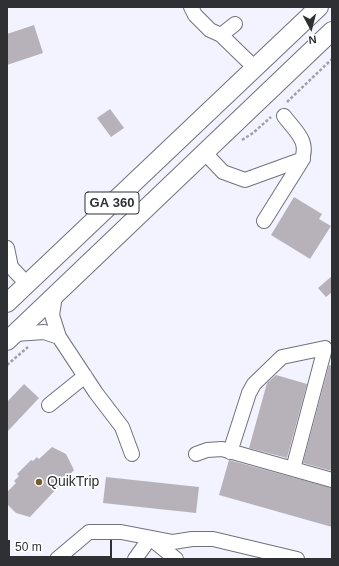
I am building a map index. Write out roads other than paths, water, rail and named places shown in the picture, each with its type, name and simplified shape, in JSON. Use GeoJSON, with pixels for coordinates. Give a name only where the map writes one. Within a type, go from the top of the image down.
{"type":"FeatureCollection","features":[{"type":"Feature","properties":{"kind":"main road","name":"GA 360"},"geometry":{"type":"LineString","coordinates":[[7,303],[319,7]]}},
{"type":"Feature","properties":{"kind":"main road","name":"GA 360"},"geometry":{"type":"LineString","coordinates":[[11,337],[332,31]]}},
{"type":"Feature","properties":{"kind":"main road"},"geometry":{"type":"LineString","coordinates":[[302,59],[330,55]]}},
{"type":"Feature","properties":{"kind":"street"},"geometry":{"type":"LineString","coordinates":[[191,7],[195,16],[210,30],[221,35],[255,68]]}},
{"type":"Feature","properties":{"kind":"street"},"geometry":{"type":"LineString","coordinates":[[221,35],[235,24]]}},
{"type":"Feature","properties":{"kind":"street"},"geometry":{"type":"LineString","coordinates":[[264,222],[303,159],[305,153],[304,142],[284,116]]}},
{"type":"Feature","properties":{"kind":"street"},"geometry":{"type":"LineString","coordinates":[[205,153],[222,172],[245,180],[303,159]]}},
{"type":"Feature","properties":{"kind":"street"},"geometry":{"type":"LineString","coordinates":[[7,248],[9,268],[27,284]]}},
{"type":"Feature","properties":{"kind":"street"},"geometry":{"type":"LineString","coordinates":[[55,296],[52,315],[59,337],[122,427],[132,454]]}},
{"type":"Feature","properties":{"kind":"street"},"geometry":{"type":"LineString","coordinates":[[11,337],[44,332],[59,337]]}},
{"type":"Feature","properties":{"kind":"street"},"geometry":{"type":"LineString","coordinates":[[230,452],[249,393],[254,384],[282,357],[325,348],[293,469]]}},
{"type":"Feature","properties":{"kind":"street"},"geometry":{"type":"LineString","coordinates":[[49,405],[85,376]]}},
{"type":"Feature","properties":{"kind":"street"},"geometry":{"type":"LineString","coordinates":[[196,454],[214,449],[230,452],[332,480]]}},
{"type":"Feature","properties":{"kind":"street"},"geometry":{"type":"LineString","coordinates":[[57,559],[89,532],[121,532],[173,542],[192,539],[213,539],[297,559]]}},
{"type":"Feature","properties":{"kind":"street"},"geometry":{"type":"LineString","coordinates":[[135,559],[150,538]]}},
{"type":"Feature","properties":{"kind":"street"},"geometry":{"type":"LineString","coordinates":[[150,538],[176,559]]}},
{"type":"Feature","properties":{"kind":"place","name":"QuikTrip"},"geometry":{"type":"Point","coordinates":[39,482]}}]}
